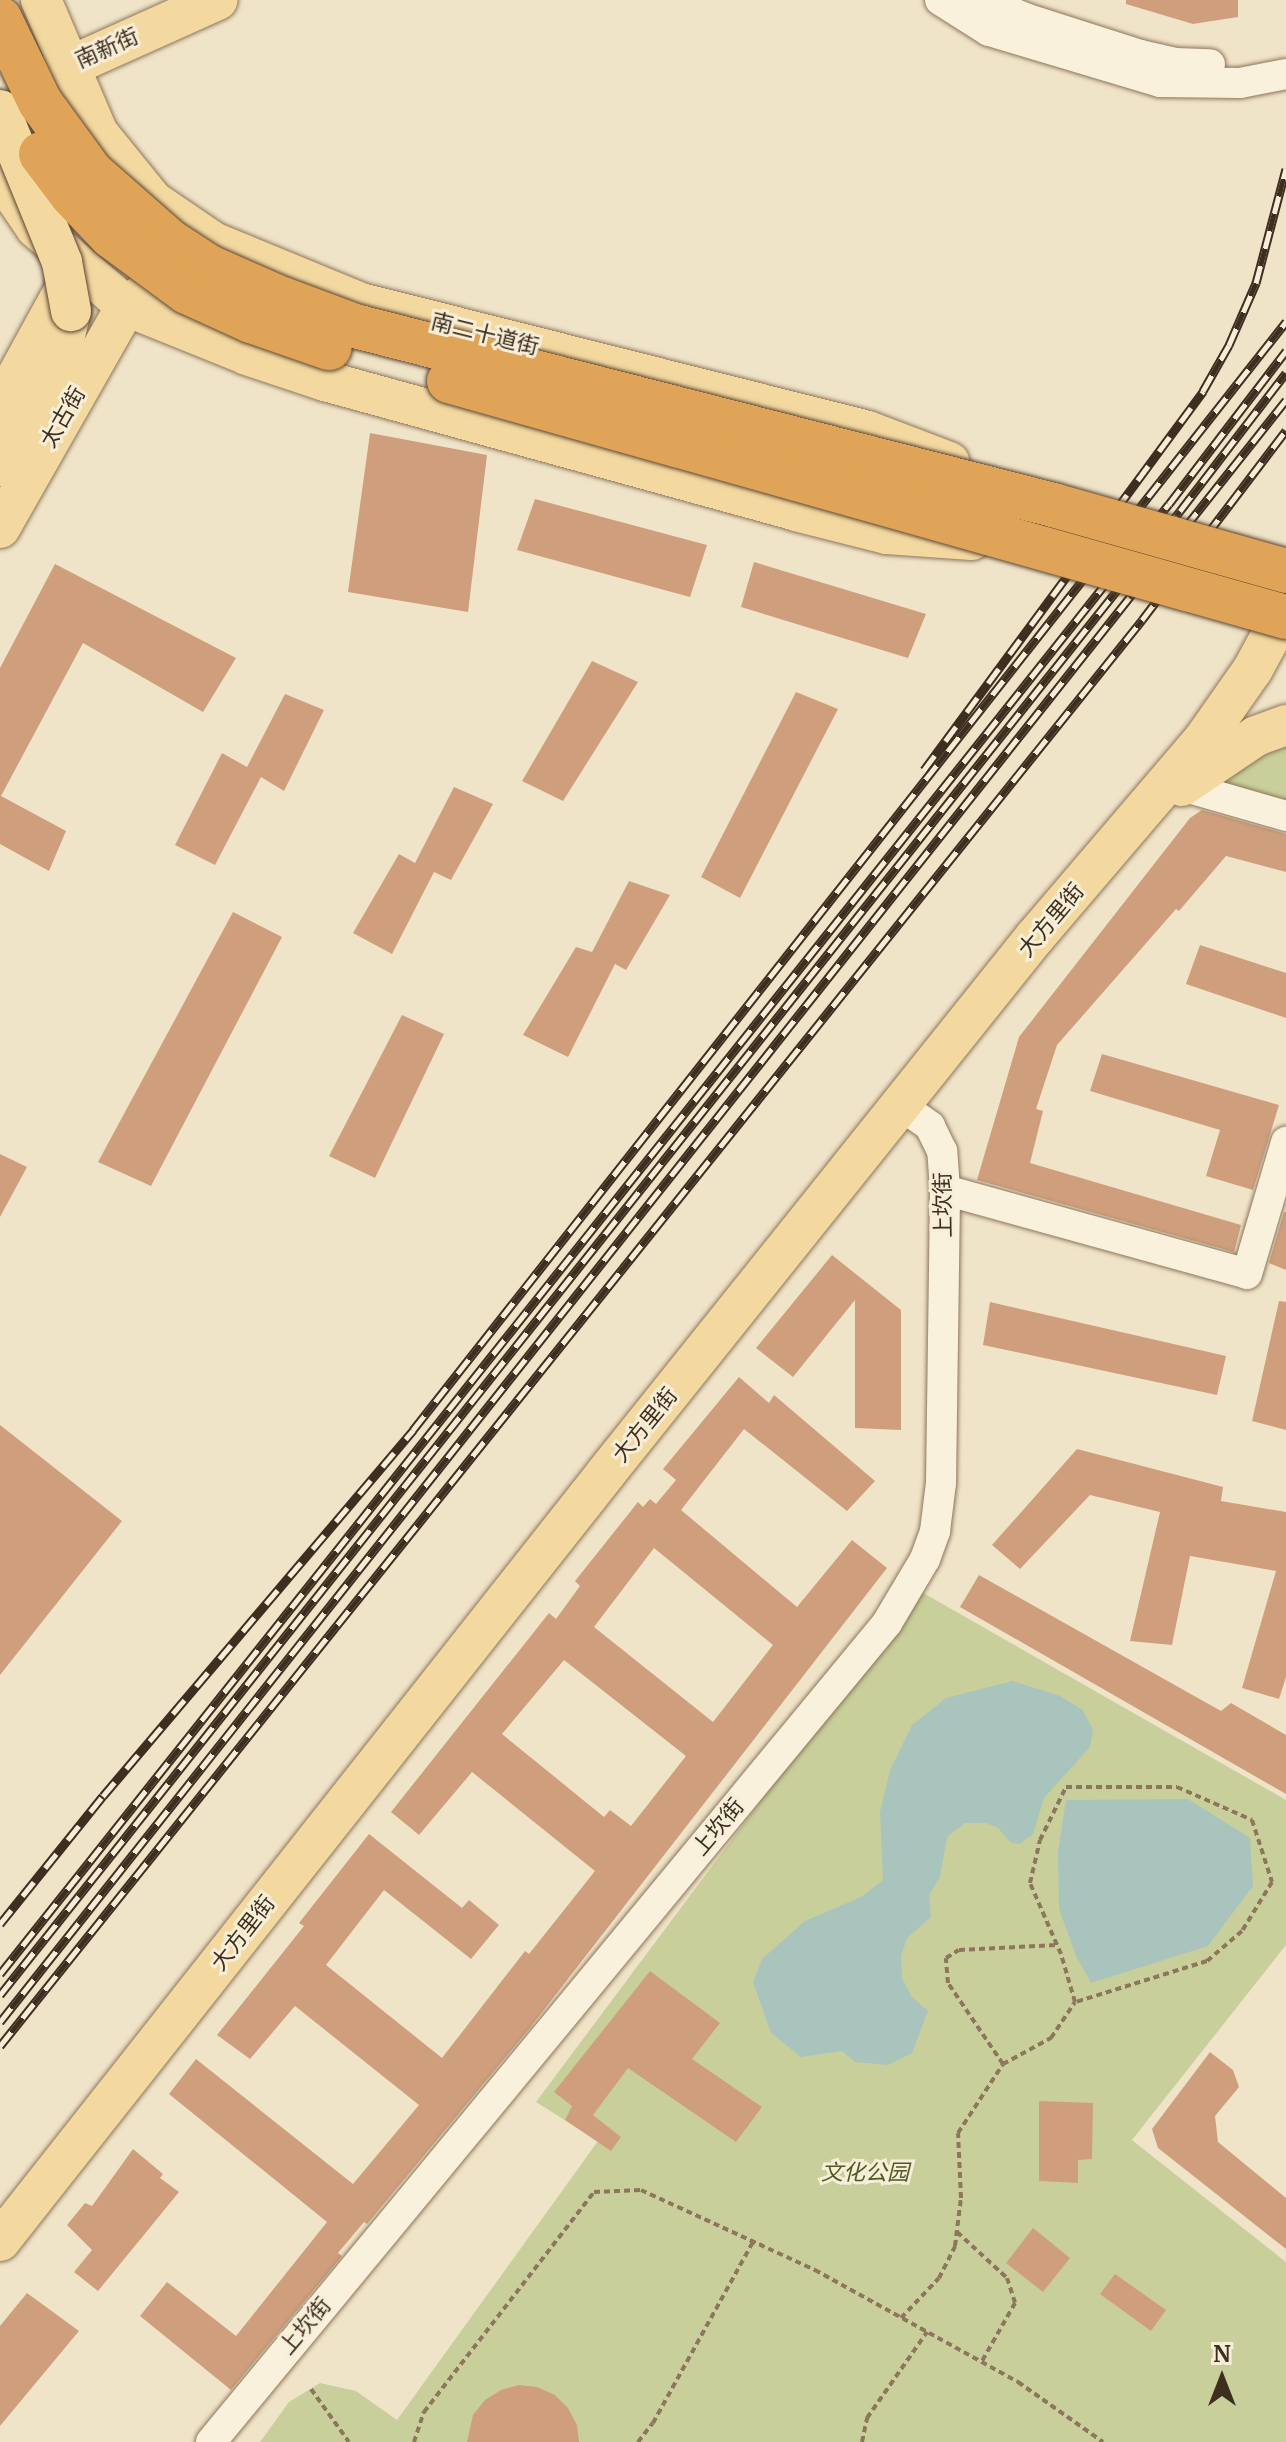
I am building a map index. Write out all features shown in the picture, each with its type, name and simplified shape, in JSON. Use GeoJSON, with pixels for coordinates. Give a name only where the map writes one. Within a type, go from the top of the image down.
{"type":"FeatureCollection","features":[{"type":"Feature","properties":{"kind":"highway"},"geometry":{"type":"LineString","coordinates":[[0,19],[40,102],[91,172],[168,240],[209,267],[355,326],[1046,525],[1286,617]]}},
{"type":"Feature","properties":{"kind":"highway"},"geometry":{"type":"LineString","coordinates":[[0,83],[37,150],[72,195],[111,236],[187,292],[251,321],[327,347],[1046,525],[1286,571]]}},
{"type":"Feature","properties":{"kind":"main road","name":"南二十道街"},"geometry":{"type":"LineString","coordinates":[[41,0],[98,133],[153,201],[213,242],[361,303],[868,431],[1046,525]]}},
{"type":"Feature","properties":{"kind":"main road","name":"南新街"},"geometry":{"type":"LineString","coordinates":[[0,102],[63,54],[153,0]]}},
{"type":"Feature","properties":{"kind":"main road","name":"南新街"},"geometry":{"type":"LineString","coordinates":[[0,75],[217,0]]}},
{"type":"Feature","properties":{"kind":"main road","name":"太古街"},"geometry":{"type":"LineString","coordinates":[[0,110],[62,262],[71,311],[59,359],[0,466]]}},
{"type":"Feature","properties":{"kind":"main road"},"geometry":{"type":"LineString","coordinates":[[0,175],[36,228],[77,267],[126,306],[247,355],[325,381],[887,534],[1046,525]]}},
{"type":"Feature","properties":{"kind":"main road"},"geometry":{"type":"LineString","coordinates":[[0,407],[77,267],[153,201]]}},
{"type":"Feature","properties":{"kind":"main road"},"geometry":{"type":"LineString","coordinates":[[126,306],[213,242]]}},
{"type":"Feature","properties":{"kind":"main road","name":"太古街"},"geometry":{"type":"LineString","coordinates":[[0,528],[126,306]]}},
{"type":"Feature","properties":{"kind":"main road","name":"大方里街"},"geometry":{"type":"LineString","coordinates":[[0,2260],[914,1115],[1237,718],[1274,660],[1286,608]]}},
{"type":"Feature","properties":{"kind":"main road","name":"大方里街"},"geometry":{"type":"LineString","coordinates":[[0,2241],[1035,937],[1274,660]]}},
{"type":"Feature","properties":{"kind":"main road"},"geometry":{"type":"LineString","coordinates":[[1182,786],[1256,736],[1286,725]]}},
{"type":"Feature","properties":{"kind":"street"},"geometry":{"type":"LineString","coordinates":[[940,0],[989,31],[1160,82],[1277,77]]}},
{"type":"Feature","properties":{"kind":"street"},"geometry":{"type":"LineString","coordinates":[[981,0],[1028,19],[1175,63],[1266,63],[1277,77]]}},
{"type":"Feature","properties":{"kind":"street"},"geometry":{"type":"LineString","coordinates":[[1182,786],[1286,816]]}},
{"type":"Feature","properties":{"kind":"street","name":"上坎街"},"geometry":{"type":"LineString","coordinates":[[211,2442],[887,1623],[925,1559],[935,1531],[941,1483],[945,1190],[942,1151],[930,1126],[914,1115]]}},
{"type":"Feature","properties":{"kind":"street"},"geometry":{"type":"LineString","coordinates":[[945,1190],[1247,1274],[1286,1144]]}},
{"type":"Feature","properties":{"kind":"path"},"geometry":{"type":"LineString","coordinates":[[901,2318],[939,2278],[955,2246],[961,2198],[958,2133],[1003,2064],[1051,2038],[1075,2002],[1207,1961],[1242,1931],[1272,1882],[1252,1820],[1177,1787],[1066,1787],[1040,1840],[1030,1883],[1057,1945],[1075,2002]]}},
{"type":"Feature","properties":{"kind":"path"},"geometry":{"type":"LineString","coordinates":[[1003,2064],[948,1983],[946,1958],[959,1950],[1057,1945]]}},
{"type":"Feature","properties":{"kind":"path"},"geometry":{"type":"LineString","coordinates":[[414,2442],[424,2412],[594,2192],[641,2190],[815,2270],[1018,2382],[1103,2442]]}},
{"type":"Feature","properties":{"kind":"path"},"geometry":{"type":"LineString","coordinates":[[957,2232],[1007,2278],[1015,2303],[981,2362]]}},
{"type":"Feature","properties":{"kind":"path"},"geometry":{"type":"LineString","coordinates":[[638,2442],[653,2423],[753,2242]]}},
{"type":"Feature","properties":{"kind":"path"},"geometry":{"type":"LineString","coordinates":[[862,2442],[867,2418],[927,2332]]}},
{"type":"Feature","properties":{"kind":"path"},"geometry":{"type":"LineString","coordinates":[[311,2389],[349,2442]]}},
{"type":"Feature","properties":{"kind":"green space"},"geometry":{"type":"Polygon","coordinates":[[[1286,744],[1286,802],[1221,783],[1234,765],[1286,744]]]}},
{"type":"Feature","properties":{"kind":"green space","name":"文化公园"},"geometry":{"type":"Polygon","coordinates":[[[918,1590],[1286,1800],[1286,1945],[1132,2140],[1286,2262],[1286,2442],[260,2442],[289,2402],[320,2383],[356,2391],[397,2420],[598,2141],[536,2102],[918,1590]]]}},
{"type":"Feature","properties":{"kind":"water"},"geometry":{"type":"Polygon","coordinates":[[[1013,1681],[1060,1696],[1083,1710],[1093,1730],[1090,1747],[1044,1798],[1033,1834],[1020,1844],[1010,1842],[998,1828],[986,1823],[965,1823],[947,1837],[940,1877],[929,1895],[931,1917],[907,1938],[901,1956],[902,1978],[912,1997],[928,2011],[912,2053],[888,2065],[855,2062],[842,2051],[801,2057],[771,2033],[753,1982],[762,1959],[805,1921],[861,1897],[883,1880],[880,1812],[890,1770],[912,1725],[946,1698],[1013,1681]]]}},
{"type":"Feature","properties":{"kind":"water"},"geometry":{"type":"Polygon","coordinates":[[[1188,1799],[1250,1838],[1253,1886],[1208,1946],[1091,1983],[1076,1956],[1059,1909],[1058,1852],[1066,1800],[1188,1799]]]}},
{"type":"Feature","properties":{"kind":"building"},"geometry":{"type":"Polygon","coordinates":[[[1126,0],[1238,0],[1238,17],[1193,24],[1126,4],[1126,0]]]}},
{"type":"Feature","properties":{"kind":"building"},"geometry":{"type":"Polygon","coordinates":[[[370,433],[487,455],[468,612],[348,592],[370,433]]]}},
{"type":"Feature","properties":{"kind":"building"},"geometry":{"type":"Polygon","coordinates":[[[535,499],[707,545],[690,597],[517,550],[535,499]]]}},
{"type":"Feature","properties":{"kind":"building"},"geometry":{"type":"Polygon","coordinates":[[[754,562],[926,614],[908,658],[741,607],[754,562]]]}},
{"type":"Feature","properties":{"kind":"building"},"geometry":{"type":"Polygon","coordinates":[[[55,564],[236,658],[203,712],[83,643],[1,796],[66,831],[49,871],[0,844],[0,668],[55,564]]]}},
{"type":"Feature","properties":{"kind":"building"},"geometry":{"type":"Polygon","coordinates":[[[592,661],[638,682],[563,801],[522,781],[592,661]]]}},
{"type":"Feature","properties":{"kind":"building"},"geometry":{"type":"Polygon","coordinates":[[[796,692],[838,709],[740,898],[701,877],[796,692]]]}},
{"type":"Feature","properties":{"kind":"building"},"geometry":{"type":"Polygon","coordinates":[[[285,694],[324,710],[284,791],[261,777],[215,865],[175,845],[222,753],[247,767],[285,694]]]}},
{"type":"Feature","properties":{"kind":"building"},"geometry":{"type":"Polygon","coordinates":[[[454,787],[493,804],[451,880],[434,872],[392,954],[353,933],[399,854],[415,863],[454,787]]]}},
{"type":"Feature","properties":{"kind":"building"},"geometry":{"type":"Polygon","coordinates":[[[1202,810],[1286,834],[1286,872],[1226,856],[1179,911],[1176,909],[1057,1045],[1036,1109],[1043,1111],[1030,1163],[1241,1225],[1234,1252],[977,1180],[1019,1037],[1190,818],[1202,810]]]}},
{"type":"Feature","properties":{"kind":"building"},"geometry":{"type":"Polygon","coordinates":[[[629,881],[670,895],[626,970],[615,964],[568,1057],[523,1035],[576,947],[592,952],[629,881]]]}},
{"type":"Feature","properties":{"kind":"building"},"geometry":{"type":"Polygon","coordinates":[[[233,912],[282,937],[151,1186],[98,1162],[233,912]]]}},
{"type":"Feature","properties":{"kind":"building"},"geometry":{"type":"Polygon","coordinates":[[[1200,945],[1286,973],[1286,1018],[1186,984],[1200,945]]]}},
{"type":"Feature","properties":{"kind":"building"},"geometry":{"type":"Polygon","coordinates":[[[402,1015],[444,1034],[375,1178],[329,1156],[402,1015]]]}},
{"type":"Feature","properties":{"kind":"building"},"geometry":{"type":"Polygon","coordinates":[[[1102,1054],[1279,1105],[1253,1190],[1206,1176],[1220,1130],[1090,1091],[1102,1054]]]}},
{"type":"Feature","properties":{"kind":"building"},"geometry":{"type":"Polygon","coordinates":[[[0,1154],[27,1167],[0,1217],[0,1154]]]}},
{"type":"Feature","properties":{"kind":"building"},"geometry":{"type":"Polygon","coordinates":[[[1286,1212],[1286,1270],[1269,1263],[1286,1212]]]}},
{"type":"Feature","properties":{"kind":"building"},"geometry":{"type":"Polygon","coordinates":[[[832,1255],[901,1310],[901,1430],[855,1428],[855,1300],[793,1377],[756,1348],[832,1255]]]}},
{"type":"Feature","properties":{"kind":"building"},"geometry":{"type":"Polygon","coordinates":[[[1279,1301],[1286,1302],[1286,1430],[1252,1421],[1279,1301]]]}},
{"type":"Feature","properties":{"kind":"building"},"geometry":{"type":"Polygon","coordinates":[[[990,1302],[1226,1356],[1217,1395],[983,1345],[990,1302]]]}},
{"type":"Feature","properties":{"kind":"building"},"geometry":{"type":"Polygon","coordinates":[[[739,1377],[769,1403],[774,1395],[875,1481],[847,1511],[744,1429],[681,1510],[797,1607],[852,1540],[887,1568],[529,2029],[367,2224],[364,2222],[338,2253],[342,2256],[231,2390],[140,2316],[167,2282],[236,2336],[327,2222],[169,2094],[196,2059],[353,2184],[419,2105],[295,2006],[250,2059],[217,2035],[304,1926],[299,1923],[369,1834],[462,1908],[469,1900],[499,1925],[471,1959],[384,1890],[326,1965],[442,2058],[525,1951],[529,1954],[595,1871],[472,1772],[419,1835],[391,1812],[549,1613],[556,1619],[580,1586],[575,1581],[638,1502],[643,1507],[650,1499],[656,1504],[676,1480],[663,1469],[739,1377]],[[654,1548],[594,1627],[713,1722],[773,1645],[654,1548]],[[564,1660],[502,1734],[604,1817],[610,1810],[631,1826],[686,1756],[564,1660]]]}},
{"type":"Feature","properties":{"kind":"building"},"geometry":{"type":"Polygon","coordinates":[[[0,1425],[122,1521],[0,1675],[0,1425]]]}},
{"type":"Feature","properties":{"kind":"building"},"geometry":{"type":"Polygon","coordinates":[[[1077,1449],[1223,1487],[1221,1501],[1286,1512],[1286,1677],[1279,1699],[1242,1688],[1276,1571],[1190,1556],[1172,1645],[1130,1641],[1160,1512],[1090,1495],[1020,1569],[992,1545],[1077,1449]]]}},
{"type":"Feature","properties":{"kind":"building"},"geometry":{"type":"Polygon","coordinates":[[[979,1575],[1221,1711],[1231,1703],[1286,1735],[1286,1794],[960,1607],[979,1575]]]}},
{"type":"Feature","properties":{"kind":"building"},"geometry":{"type":"Polygon","coordinates":[[[650,1971],[720,2023],[692,2059],[762,2107],[736,2142],[628,2068],[593,2115],[621,2137],[611,2151],[565,2120],[572,2106],[554,2092],[650,1971]]]}},
{"type":"Feature","properties":{"kind":"building"},"geometry":{"type":"Polygon","coordinates":[[[1210,2052],[1233,2070],[1239,2087],[1215,2116],[1218,2142],[1286,2198],[1286,2249],[1158,2148],[1152,2129],[1210,2052]]]}},
{"type":"Feature","properties":{"kind":"building"},"geometry":{"type":"Polygon","coordinates":[[[1039,2101],[1093,2103],[1092,2159],[1078,2160],[1078,2183],[1039,2181],[1039,2101]]]}},
{"type":"Feature","properties":{"kind":"building"},"geometry":{"type":"Polygon","coordinates":[[[133,2149],[163,2174],[160,2178],[179,2192],[98,2291],[74,2272],[92,2250],[67,2225],[85,2203],[92,2206],[133,2149]]]}},
{"type":"Feature","properties":{"kind":"building"},"geometry":{"type":"Polygon","coordinates":[[[1033,2228],[1070,2258],[1043,2292],[1006,2263],[1033,2228]]]}},
{"type":"Feature","properties":{"kind":"building"},"geometry":{"type":"Polygon","coordinates":[[[1115,2274],[1166,2310],[1151,2331],[1100,2294],[1115,2274]]]}},
{"type":"Feature","properties":{"kind":"building"},"geometry":{"type":"Polygon","coordinates":[[[27,2293],[79,2331],[0,2426],[0,2326],[27,2293]]]}},
{"type":"Feature","properties":{"kind":"building"},"geometry":{"type":"Polygon","coordinates":[[[519,2385],[537,2387],[555,2395],[568,2408],[577,2425],[579,2442],[467,2442],[473,2415],[485,2400],[501,2390],[519,2385]]]}},
{"type":"Feature","properties":{"kind":"railway"},"geometry":{"type":"LineString","coordinates":[[924,770],[1203,391],[1229,345],[1256,283],[1286,169]]}},
{"type":"Feature","properties":{"kind":"railway"},"geometry":{"type":"LineString","coordinates":[[0,1924],[103,1796],[413,1430],[1286,322]]}},
{"type":"Feature","properties":{"kind":"railway"},"geometry":{"type":"LineString","coordinates":[[0,1974],[1169,504],[1286,351]]}},
{"type":"Feature","properties":{"kind":"railway"},"geometry":{"type":"LineString","coordinates":[[0,1995],[1180,511],[1286,373]]}},
{"type":"Feature","properties":{"kind":"railway"},"geometry":{"type":"LineString","coordinates":[[0,2022],[1286,400]]}},
{"type":"Feature","properties":{"kind":"railway"},"geometry":{"type":"LineString","coordinates":[[0,2046],[1142,620],[1286,430]]}}]}
